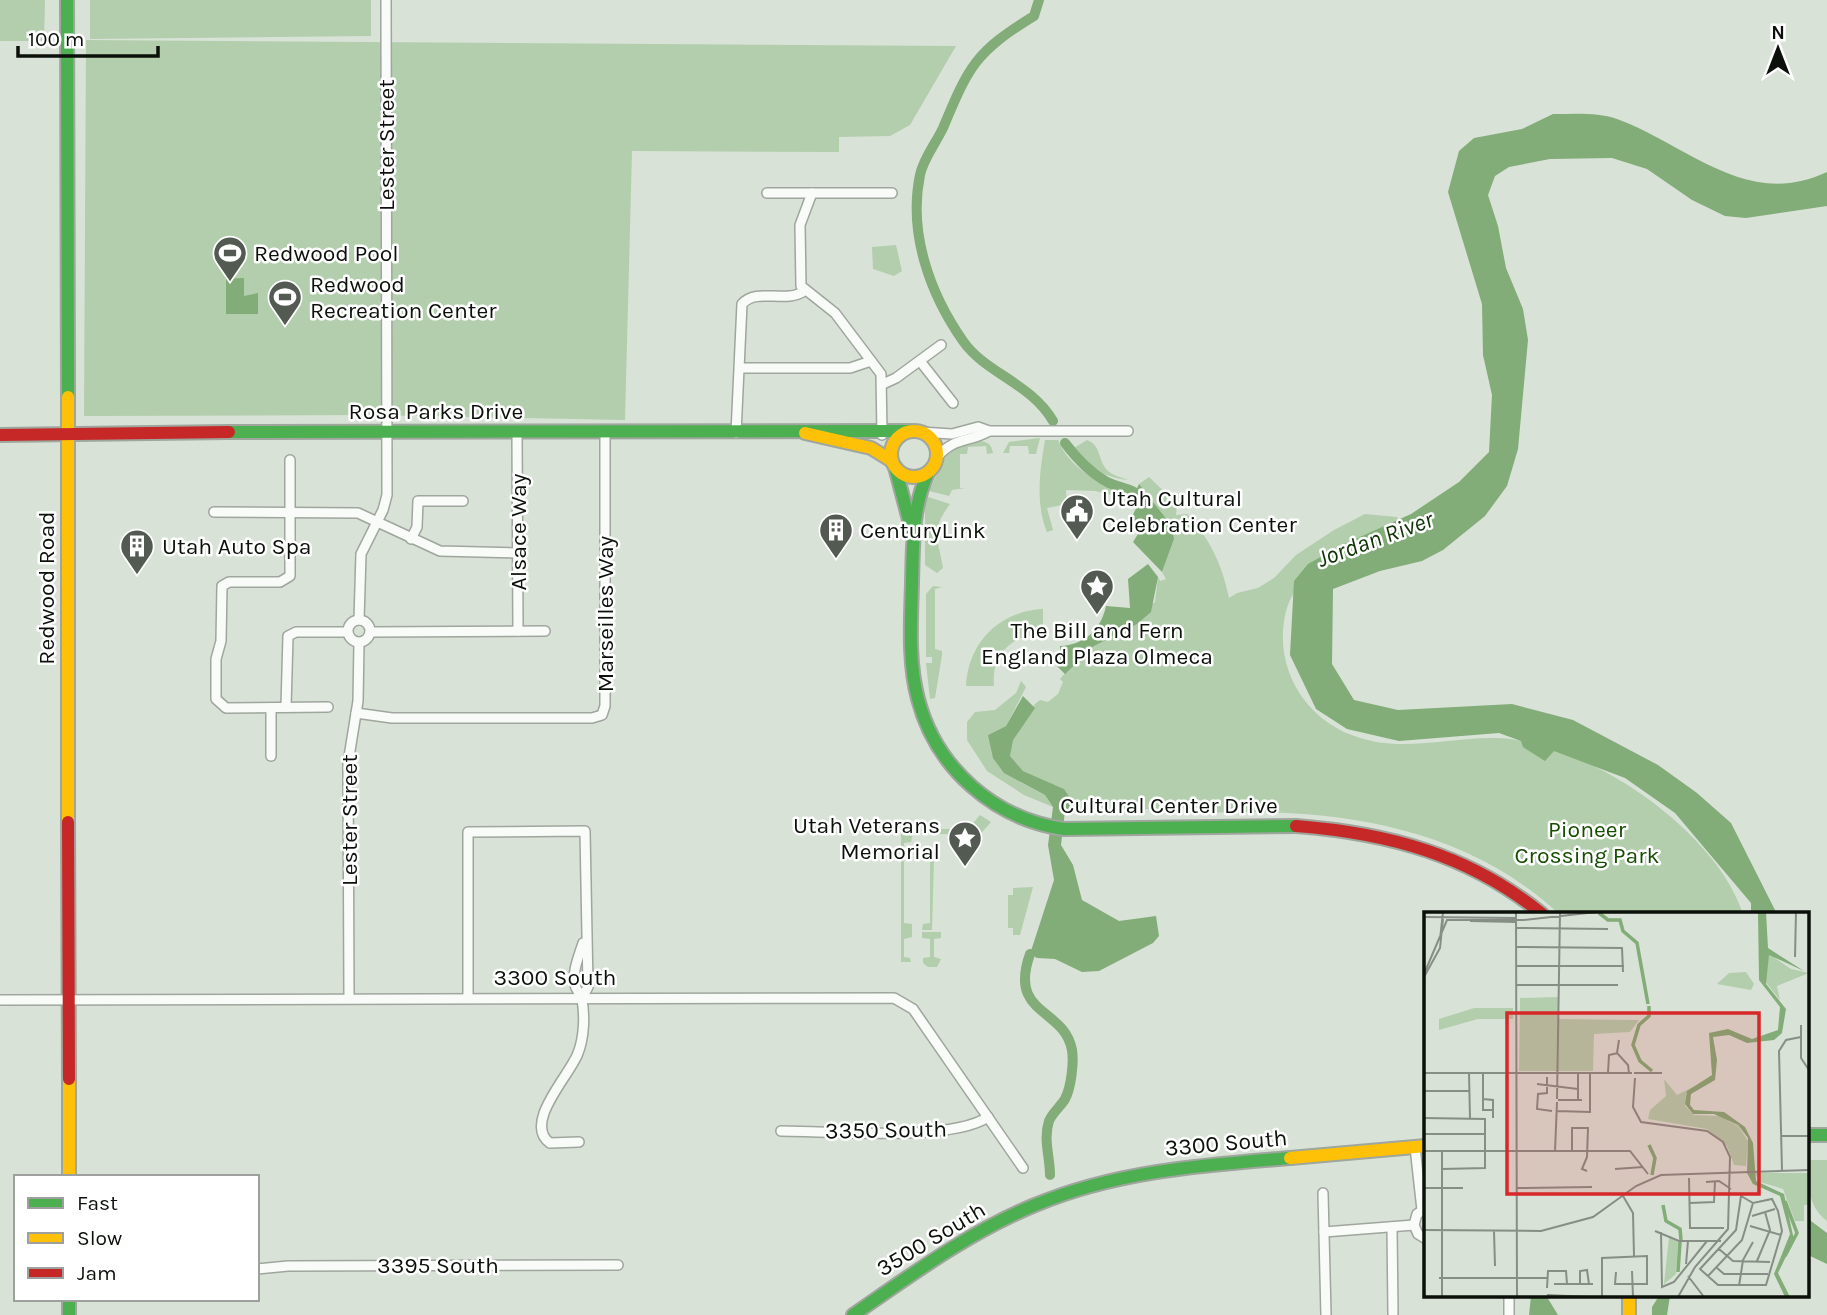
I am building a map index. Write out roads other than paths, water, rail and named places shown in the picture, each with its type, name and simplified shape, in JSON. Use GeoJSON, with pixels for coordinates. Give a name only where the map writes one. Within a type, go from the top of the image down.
{"type":"FeatureCollection","features":[{"type":"Feature","properties":{"kind":"street","name":"Redwood Road"},"geometry":{"type":"LineString","coordinates":[[67,0],[69,1175]]}},
{"type":"Feature","properties":{"kind":"street","name":"Lester Street"},"geometry":{"type":"LineString","coordinates":[[359,620],[361,554],[387,495],[386,0]]}},
{"type":"Feature","properties":{"kind":"street"},"geometry":{"type":"LineString","coordinates":[[767,193],[892,193]]}},
{"type":"Feature","properties":{"kind":"street"},"geometry":{"type":"LineString","coordinates":[[812,193],[800,225],[800,284],[804,292],[835,313],[881,374],[882,435]]}},
{"type":"Feature","properties":{"kind":"street"},"geometry":{"type":"LineString","coordinates":[[736,433],[741,308],[745,300],[757,296],[793,296],[804,292]]}},
{"type":"Feature","properties":{"kind":"street"},"geometry":{"type":"LineString","coordinates":[[883,384],[896,379],[941,345]]}},
{"type":"Feature","properties":{"kind":"street"},"geometry":{"type":"LineString","coordinates":[[740,368],[850,368],[871,361]]}},
{"type":"Feature","properties":{"kind":"street"},"geometry":{"type":"LineString","coordinates":[[920,361],[953,403]]}},
{"type":"Feature","properties":{"kind":"street","name":"Rosa Parks Drive"},"geometry":{"type":"LineString","coordinates":[[804,433],[823,429],[882,435],[915,432],[952,434],[978,427],[989,431],[1128,431]]}},
{"type":"Feature","properties":{"kind":"street","name":"Rosa Parks Drive"},"geometry":{"type":"LineString","coordinates":[[937,457],[956,440],[979,437],[989,431]]}},
{"type":"Feature","properties":{"kind":"street","name":"Alsace Way"},"geometry":{"type":"LineString","coordinates":[[517,432],[518,631]]}},
{"type":"Feature","properties":{"kind":"street","name":"Marseilles Way"},"geometry":{"type":"LineString","coordinates":[[356,713],[391,719],[592,718],[602,715],[605,706],[605,432]]}},
{"type":"Feature","properties":{"kind":"street"},"geometry":{"type":"LineString","coordinates":[[915,432],[935,444],[937,457],[928,472],[910,477],[893,464],[894,442],[915,432]]}},
{"type":"Feature","properties":{"kind":"street","name":"Rosa Parks Drive"},"geometry":{"type":"LineString","coordinates":[[0,435],[804,433],[871,447],[893,464]]}},
{"type":"Feature","properties":{"kind":"street"},"geometry":{"type":"LineString","coordinates":[[290,460],[289,578],[280,582],[229,582],[221,589],[220,641],[216,659],[218,704],[226,708],[328,707]]}},
{"type":"Feature","properties":{"kind":"street","name":"Cultural Center Drive"},"geometry":{"type":"LineString","coordinates":[[893,464],[913,535],[914,669],[918,698],[927,725],[946,758],[975,790],[1010,813],[1057,827],[1268,825],[1370,835],[1412,844],[1468,866],[1501,883],[1539,912]]}},
{"type":"Feature","properties":{"kind":"street","name":"Cultural Center Drive"},"geometry":{"type":"LineString","coordinates":[[913,535],[918,517],[917,497],[928,472]]}},
{"type":"Feature","properties":{"kind":"street"},"geometry":{"type":"LineString","coordinates":[[411,540],[417,527],[418,501],[463,501]]}},
{"type":"Feature","properties":{"kind":"street"},"geometry":{"type":"LineString","coordinates":[[214,512],[354,512],[411,540],[449,553],[518,553]]}},
{"type":"Feature","properties":{"kind":"street"},"geometry":{"type":"LineString","coordinates":[[359,620],[368,625],[370,632],[368,638],[359,643],[350,638],[348,632],[350,625],[359,620]]}},
{"type":"Feature","properties":{"kind":"street"},"geometry":{"type":"LineString","coordinates":[[370,632],[545,631]]}},
{"type":"Feature","properties":{"kind":"street"},"geometry":{"type":"LineString","coordinates":[[286,708],[288,636],[296,632],[348,632]]}},
{"type":"Feature","properties":{"kind":"street","name":"Lester Street"},"geometry":{"type":"LineString","coordinates":[[349,998],[348,762],[356,713],[359,643]]}},
{"type":"Feature","properties":{"kind":"street"},"geometry":{"type":"LineString","coordinates":[[271,708],[271,756]]}},
{"type":"Feature","properties":{"kind":"street"},"geometry":{"type":"LineString","coordinates":[[468,998],[468,832],[585,831],[585,938],[575,969],[575,986],[582,998],[581,1044],[573,1066],[552,1094],[542,1129],[544,1138],[550,1143],[579,1142]]}},
{"type":"Feature","properties":{"kind":"street","name":"3300 South"},"geometry":{"type":"LineString","coordinates":[[0,1000],[901,1000],[913,1009],[1023,1168]]}},
{"type":"Feature","properties":{"kind":"street","name":"3350 South"},"geometry":{"type":"LineString","coordinates":[[781,1131],[937,1131],[976,1125],[988,1118]]}},
{"type":"Feature","properties":{"kind":"street"},"geometry":{"type":"LineString","coordinates":[[1324,1232],[1413,1225],[1424,1210],[1421,1147]]}},
{"type":"Feature","properties":{"kind":"street","name":"3300 South"},"geometry":{"type":"LineString","coordinates":[[1034,1205],[1118,1178],[1170,1168],[1421,1147]]}},
{"type":"Feature","properties":{"kind":"street"},"geometry":{"type":"LineString","coordinates":[[1324,1193],[1326,1315]]}},
{"type":"Feature","properties":{"kind":"street","name":"3500 South"},"geometry":{"type":"LineString","coordinates":[[853,1315],[938,1254],[1034,1205]]}},
{"type":"Feature","properties":{"kind":"street"},"geometry":{"type":"LineString","coordinates":[[1413,1225],[1418,1234],[1424,1237]]}},
{"type":"Feature","properties":{"kind":"street"},"geometry":{"type":"LineString","coordinates":[[1392,1227],[1393,1313]]}},
{"type":"Feature","properties":{"kind":"street","name":"3395 South"},"geometry":{"type":"LineString","coordinates":[[259,1269],[288,1266],[618,1265]]}},
{"type":"Feature","properties":{"kind":"water","name":"Jordan River"},"geometry":{"type":"Polygon","coordinates":[[[1553,114],[1594,114],[1610,117],[1643,130],[1719,170],[1744,179],[1770,183],[1798,182],[1827,172],[1827,206],[1746,218],[1725,216],[1692,200],[1647,169],[1612,158],[1550,159],[1509,167],[1495,176],[1488,195],[1498,226],[1506,268],[1523,309],[1528,340],[1518,449],[1507,486],[1485,516],[1443,550],[1422,561],[1380,571],[1333,589],[1332,664],[1354,700],[1398,710],[1512,704],[1573,720],[1658,765],[1697,793],[1731,823],[1776,912],[1751,912],[1751,903],[1675,813],[1625,778],[1554,751],[1545,761],[1523,747],[1521,741],[1499,733],[1399,741],[1347,729],[1316,709],[1290,655],[1294,581],[1308,564],[1340,546],[1411,514],[1459,482],[1489,452],[1492,395],[1483,355],[1482,304],[1448,192],[1459,151],[1474,138],[1522,129],[1553,114]]]}},
{"type":"Feature","properties":{"kind":"water"},"geometry":{"type":"Polygon","coordinates":[[[244,278],[244,296],[258,293],[258,314],[226,314],[226,279],[244,278]]]}},
{"type":"Feature","properties":{"kind":"water"},"geometry":{"type":"Polygon","coordinates":[[[1139,484],[1172,526],[1174,539],[1162,572],[1133,542],[1143,526],[1131,519],[1138,504],[1131,501],[1139,484]]]}},
{"type":"Feature","properties":{"kind":"water"},"geometry":{"type":"Polygon","coordinates":[[[1148,564],[1158,577],[1151,612],[1137,624],[1094,646],[1065,674],[1054,663],[1060,661],[1060,646],[1077,643],[1090,635],[1104,615],[1106,606],[1130,608],[1128,579],[1148,564]]]}},
{"type":"Feature","properties":{"kind":"water"},"geometry":{"type":"Polygon","coordinates":[[[1023,696],[1035,708],[1013,740],[1010,756],[1023,771],[1064,789],[1074,804],[1065,811],[1061,845],[1073,865],[1082,900],[1119,921],[1156,916],[1159,936],[1153,943],[1099,971],[1082,972],[1055,959],[1037,958],[1030,954],[1054,880],[1048,845],[1053,807],[1045,795],[1004,773],[993,758],[988,735],[1006,726],[1023,696]]]}},
{"type":"Feature","properties":{"kind":"water"},"geometry":{"type":"Polygon","coordinates":[[[1810,1219],[1827,1233],[1827,1264],[1810,1256],[1810,1219]]]}},
{"type":"Feature","properties":{"kind":"water"},"geometry":{"type":"Polygon","coordinates":[[[1531,1298],[1548,1298],[1558,1315],[1529,1315],[1531,1298]]]}},
{"type":"Feature","properties":{"kind":"water"},"geometry":{"type":"Polygon","coordinates":[[[1658,1298],[1670,1298],[1667,1315],[1652,1315],[1652,1307],[1658,1298]]]}},
{"type":"Feature","properties":{"kind":"waterway"},"geometry":{"type":"LineString","coordinates":[[1039,0],[1034,16],[986,51],[960,89],[920,175],[917,219],[932,283],[963,341],[983,362],[1033,397],[1053,421]]}},
{"type":"Feature","properties":{"kind":"waterway"},"geometry":{"type":"LineString","coordinates":[[1065,443],[1095,474],[1143,498]]}},
{"type":"Feature","properties":{"kind":"waterway"},"geometry":{"type":"LineString","coordinates":[[1030,954],[1025,974],[1026,989],[1032,1000],[1067,1036],[1073,1055],[1067,1094],[1050,1118],[1047,1128],[1050,1175]]}},
{"type":"Feature","properties":{"kind":"place","name":"Redwood Pool"},"geometry":{"type":"Point","coordinates":[230,283]}},
{"type":"Feature","properties":{"kind":"place","name":"Redwood Recreation Center"},"geometry":{"type":"Point","coordinates":[285,327]}},
{"type":"Feature","properties":{"kind":"place","name":"Utah Cultural Celebration Center"},"geometry":{"type":"Point","coordinates":[1077,541]}},
{"type":"Feature","properties":{"kind":"place","name":"CenturyLink"},"geometry":{"type":"Point","coordinates":[836,560]}},
{"type":"Feature","properties":{"kind":"place","name":"Utah Auto Spa"},"geometry":{"type":"Point","coordinates":[137,576]}},
{"type":"Feature","properties":{"kind":"place","name":"The Bill and Fern England Plaza Olmeca"},"geometry":{"type":"Point","coordinates":[1097,616]}},
{"type":"Feature","properties":{"kind":"place","name":"Utah Veterans Memorial"},"geometry":{"type":"Point","coordinates":[965,868]}},
{"type":"Feature","properties":{"kind":"park label","name":"Pioneer Crossing Park"},"geometry":{"type":"Point","coordinates":[1587,842]}}]}
